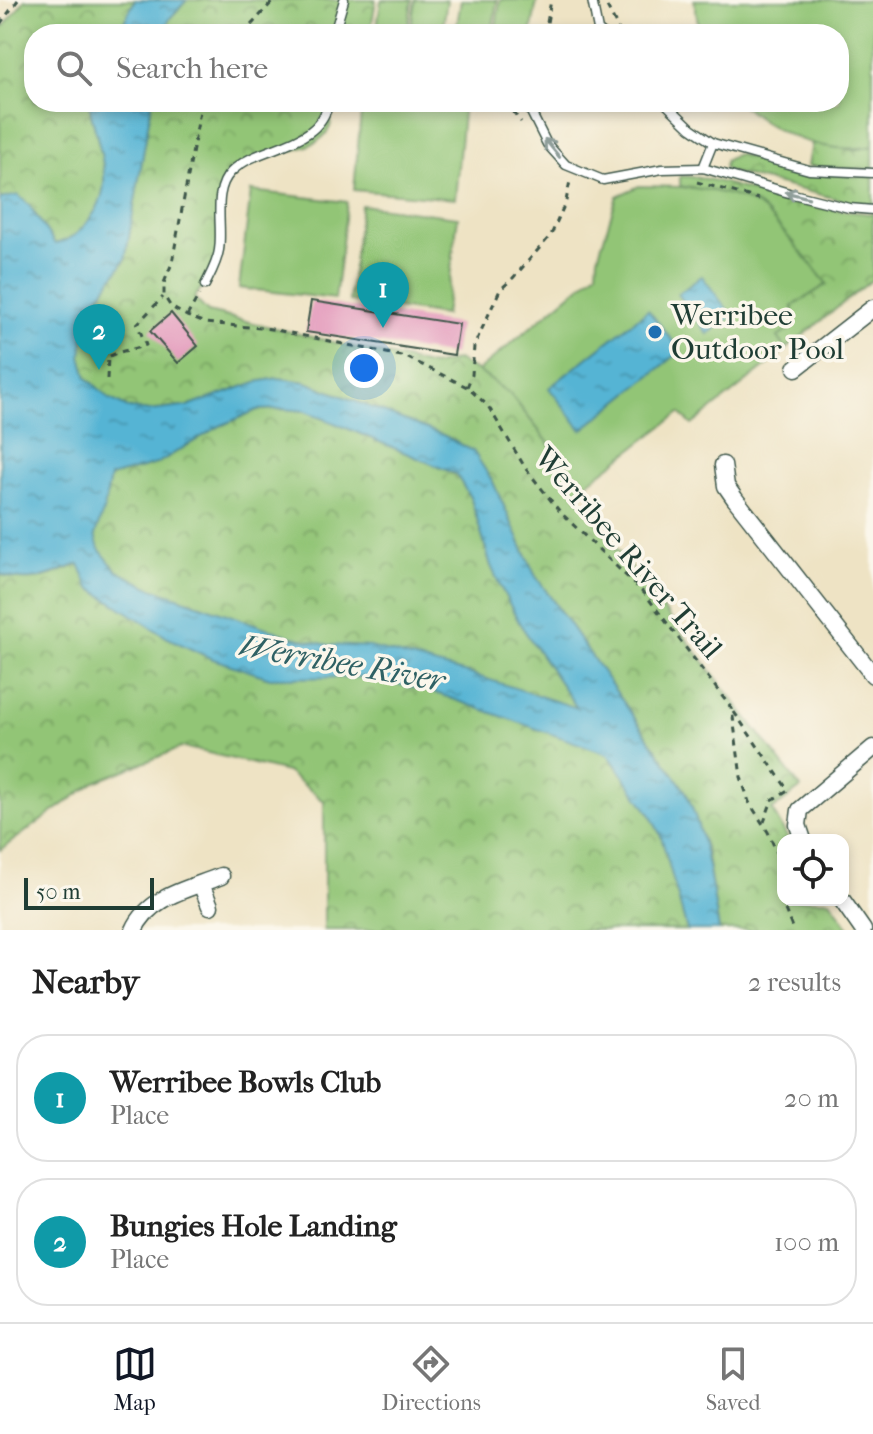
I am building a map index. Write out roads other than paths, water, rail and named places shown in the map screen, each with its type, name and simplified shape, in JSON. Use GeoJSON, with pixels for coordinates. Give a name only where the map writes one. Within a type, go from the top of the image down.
{"type":"FeatureCollection","features":[{"type":"Feature","properties":{"kind":"street"},"geometry":{"type":"LineString","coordinates":[[796,368],[873,308]]}},
{"type":"Feature","properties":{"kind":"street"},"geometry":{"type":"LineString","coordinates":[[723,465],[726,486],[735,499],[873,675]]}},
{"type":"Feature","properties":{"kind":"street"},"geometry":{"type":"LineString","coordinates":[[800,833],[800,810],[873,748]]}},
{"type":"Feature","properties":{"kind":"street"},"geometry":{"type":"LineString","coordinates":[[134,930],[139,920],[159,900],[221,876]]}},
{"type":"Feature","properties":{"kind":"street"},"geometry":{"type":"LineString","coordinates":[[201,884],[210,906]]}},
{"type":"Feature","properties":{"kind":"street"},"geometry":{"type":"LineString","coordinates":[[846,906],[863,930]]}},
{"type":"Feature","properties":{"kind":"lane"},"geometry":{"type":"LineString","coordinates":[[337,24],[344,0]]}},
{"type":"Feature","properties":{"kind":"lane"},"geometry":{"type":"LineString","coordinates":[[592,0],[598,24]]}},
{"type":"Feature","properties":{"kind":"lane"},"geometry":{"type":"LineString","coordinates":[[205,285],[219,251],[219,199],[223,184],[243,164],[310,133],[325,112]]}},
{"type":"Feature","properties":{"kind":"lane"},"geometry":{"type":"LineString","coordinates":[[531,112],[547,144],[566,165],[603,180],[662,169],[703,168],[849,208],[873,210]]}},
{"type":"Feature","properties":{"kind":"lane"},"geometry":{"type":"LineString","coordinates":[[674,112],[713,143],[809,170],[873,173]]}},
{"type":"Feature","properties":{"kind":"lane"},"geometry":{"type":"LineString","coordinates":[[703,168],[713,143]]}},
{"type":"Feature","properties":{"kind":"water"},"geometry":{"type":"Polygon","coordinates":[[[135,0],[187,0],[167,24],[123,24],[135,0]]]}},
{"type":"Feature","properties":{"kind":"water","name":"Werribee River"},"geometry":{"type":"Polygon","coordinates":[[[91,112],[150,112],[125,260],[88,312],[81,356],[87,378],[110,399],[128,408],[149,411],[190,406],[256,382],[278,378],[306,382],[445,436],[473,451],[493,482],[535,575],[686,792],[703,842],[719,930],[687,930],[661,836],[650,814],[608,754],[433,692],[367,677],[270,678],[210,658],[168,638],[89,587],[79,564],[31,579],[0,574],[0,199],[18,195],[29,205],[55,244],[78,232],[98,206],[103,192],[103,162],[91,112]],[[257,410],[220,426],[156,464],[110,477],[95,535],[99,549],[117,571],[149,587],[292,637],[329,645],[370,647],[471,674],[577,708],[520,624],[501,588],[491,566],[471,499],[456,474],[306,411],[257,410]]]}},
{"type":"Feature","properties":{"kind":"water"},"geometry":{"type":"Polygon","coordinates":[[[702,276],[732,316],[708,334],[678,294],[702,276]]]}},
{"type":"Feature","properties":{"kind":"water"},"geometry":{"type":"Polygon","coordinates":[[[648,310],[681,351],[582,430],[549,388],[648,310]]]}},
{"type":"Feature","properties":{"kind":"place","name":"Werribee Bowls Club"},"geometry":{"type":"Point","coordinates":[383,328]}},
{"type":"Feature","properties":{"kind":"place","name":"Werribee Outdoor Pool"},"geometry":{"type":"Point","coordinates":[655,332]}},
{"type":"Feature","properties":{"kind":"place","name":"Bungies Hole Landing"},"geometry":{"type":"Point","coordinates":[99,370]}}]}
